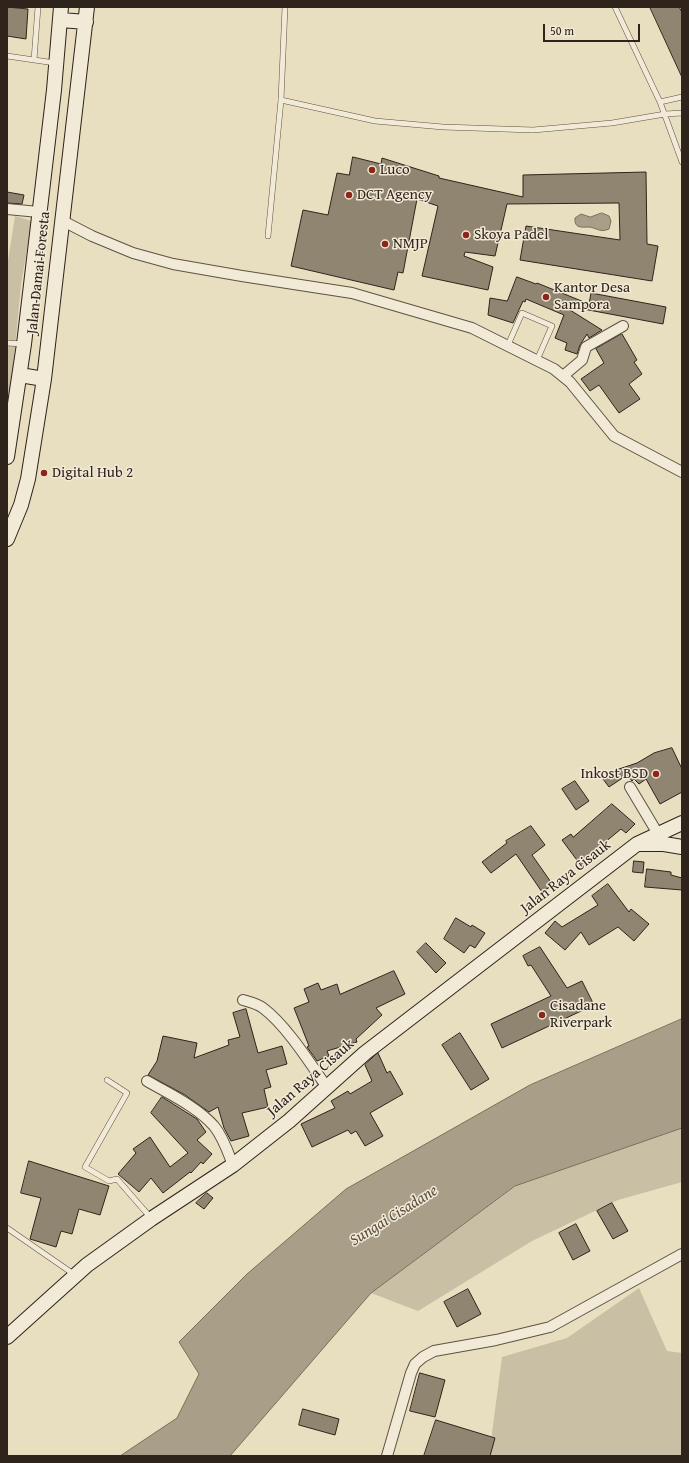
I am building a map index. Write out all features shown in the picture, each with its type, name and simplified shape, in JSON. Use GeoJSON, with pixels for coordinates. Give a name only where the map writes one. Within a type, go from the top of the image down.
{"type":"FeatureCollection","features":[{"type":"Feature","properties":{"kind":"main road","name":"Jalan Damai Foresta"},"geometry":{"type":"LineString","coordinates":[[7,539],[28,479],[44,379],[61,220],[87,7]]}},
{"type":"Feature","properties":{"kind":"main road","name":"Jalan Damai Foresta"},"geometry":{"type":"LineString","coordinates":[[7,457],[24,344],[57,64],[61,14]]}},
{"type":"Feature","properties":{"kind":"main road"},"geometry":{"type":"LineString","coordinates":[[61,14],[86,22]]}},
{"type":"Feature","properties":{"kind":"main road"},"geometry":{"type":"LineString","coordinates":[[20,375],[44,379]]}},
{"type":"Feature","properties":{"kind":"main road","name":"Jalan Raya Cisauk"},"geometry":{"type":"LineString","coordinates":[[7,1337],[75,1275],[152,1219],[233,1165],[289,1121],[326,1086],[366,1053],[637,844],[661,839],[682,823]]}},
{"type":"Feature","properties":{"kind":"main road","name":"Jalan Raya Cisauk"},"geometry":{"type":"LineString","coordinates":[[661,839],[682,847]]}},
{"type":"Feature","properties":{"kind":"street"},"geometry":{"type":"LineString","coordinates":[[7,209],[40,212]]}},
{"type":"Feature","properties":{"kind":"street"},"geometry":{"type":"LineString","coordinates":[[61,220],[92,236],[133,254],[173,264],[352,293],[472,328],[537,360],[563,376],[584,398],[596,416],[614,436],[682,472]]}},
{"type":"Feature","properties":{"kind":"street"},"geometry":{"type":"LineString","coordinates":[[563,376],[582,360],[586,347],[623,326]]}},
{"type":"Feature","properties":{"kind":"street"},"geometry":{"type":"LineString","coordinates":[[630,788],[661,839]]}},
{"type":"Feature","properties":{"kind":"street"},"geometry":{"type":"LineString","coordinates":[[243,1000],[262,1007],[268,1012],[296,1044],[326,1086]]}},
{"type":"Feature","properties":{"kind":"street"},"geometry":{"type":"LineString","coordinates":[[147,1081],[188,1105],[204,1117],[214,1127],[223,1141],[233,1165]]}},
{"type":"Feature","properties":{"kind":"street"},"geometry":{"type":"LineString","coordinates":[[387,1456],[411,1373],[415,1364],[423,1357],[434,1351],[496,1340],[550,1327],[682,1254]]}},
{"type":"Feature","properties":{"kind":"lane"},"geometry":{"type":"LineString","coordinates":[[34,60],[38,7]]}},
{"type":"Feature","properties":{"kind":"lane"},"geometry":{"type":"LineString","coordinates":[[268,236],[281,100],[284,7]]}},
{"type":"Feature","properties":{"kind":"lane"},"geometry":{"type":"LineString","coordinates":[[615,7],[660,102],[682,162]]}},
{"type":"Feature","properties":{"kind":"lane"},"geometry":{"type":"LineString","coordinates":[[7,56],[57,64]]}},
{"type":"Feature","properties":{"kind":"lane"},"geometry":{"type":"LineString","coordinates":[[660,102],[682,97]]}},
{"type":"Feature","properties":{"kind":"lane"},"geometry":{"type":"LineString","coordinates":[[281,100],[375,121],[443,127],[533,130],[612,123],[665,114],[682,113]]}},
{"type":"Feature","properties":{"kind":"lane"},"geometry":{"type":"LineString","coordinates":[[508,345],[522,313],[552,326],[537,360]]}},
{"type":"Feature","properties":{"kind":"lane"},"geometry":{"type":"LineString","coordinates":[[7,343],[24,344]]}},
{"type":"Feature","properties":{"kind":"lane"},"geometry":{"type":"LineString","coordinates":[[107,1080],[127,1093],[85,1167],[109,1181],[117,1179],[152,1219]]}},
{"type":"Feature","properties":{"kind":"lane"},"geometry":{"type":"LineString","coordinates":[[7,1228],[75,1275]]}},
{"type":"Feature","properties":{"kind":"shaded area"},"geometry":{"type":"Polygon","coordinates":[[[15,216],[32,221],[21,284],[7,433],[7,267],[15,216]]]}},
{"type":"Feature","properties":{"kind":"shaded area"},"geometry":{"type":"Polygon","coordinates":[[[682,1128],[682,1182],[618,1200],[532,1241],[418,1311],[371,1293],[516,1186],[682,1128]]]}},
{"type":"Feature","properties":{"kind":"shaded area"},"geometry":{"type":"Polygon","coordinates":[[[639,1288],[667,1351],[682,1353],[682,1456],[489,1456],[502,1357],[567,1338],[639,1288]]]}},
{"type":"Feature","properties":{"kind":"water"},"geometry":{"type":"Polygon","coordinates":[[[602,213],[609,216],[611,221],[609,229],[601,230],[589,227],[579,227],[575,222],[575,218],[581,214],[590,217],[602,213]]]}},
{"type":"Feature","properties":{"kind":"water","name":"Sungai Cisadane"},"geometry":{"type":"Polygon","coordinates":[[[682,1019],[682,1128],[515,1186],[371,1293],[230,1456],[120,1456],[177,1418],[199,1374],[179,1342],[247,1274],[346,1189],[530,1085],[682,1019]]]}},
{"type":"Feature","properties":{"kind":"building"},"geometry":{"type":"Polygon","coordinates":[[[7,7],[28,9],[26,39],[7,36],[7,7]]]}},
{"type":"Feature","properties":{"kind":"building"},"geometry":{"type":"Polygon","coordinates":[[[650,7],[679,7],[682,12],[682,77],[650,7]]]}},
{"type":"Feature","properties":{"kind":"building"},"geometry":{"type":"Polygon","coordinates":[[[353,157],[381,164],[382,158],[439,176],[439,178],[523,197],[523,175],[646,172],[647,244],[658,246],[652,281],[520,260],[526,226],[620,240],[619,203],[507,204],[495,256],[465,252],[464,256],[493,267],[488,290],[422,276],[438,206],[417,199],[403,273],[398,272],[394,290],[291,266],[303,210],[328,215],[337,173],[349,175],[353,157]]]}},
{"type":"Feature","properties":{"kind":"building"},"geometry":{"type":"Polygon","coordinates":[[[7,192],[24,195],[22,204],[7,203],[7,192]]]}},
{"type":"Feature","properties":{"kind":"building"},"geometry":{"type":"Polygon","coordinates":[[[517,277],[536,284],[537,283],[589,304],[591,293],[666,307],[663,324],[562,305],[602,330],[589,338],[587,334],[580,345],[577,354],[565,350],[567,343],[555,338],[564,315],[526,299],[525,302],[523,301],[513,323],[488,315],[490,298],[507,301],[517,277]]]}},
{"type":"Feature","properties":{"kind":"building"},"geometry":{"type":"Polygon","coordinates":[[[622,334],[637,360],[634,362],[642,374],[629,384],[640,399],[619,413],[599,385],[590,391],[581,379],[604,363],[596,349],[622,334]]]}},
{"type":"Feature","properties":{"kind":"building","name":"Inkost BSD"},"geometry":{"type":"Polygon","coordinates":[[[672,748],[682,769],[682,792],[660,804],[646,779],[639,784],[634,779],[632,781],[627,775],[609,787],[603,779],[613,771],[637,763],[654,753],[672,748]]]}},
{"type":"Feature","properties":{"kind":"building"},"geometry":{"type":"Polygon","coordinates":[[[575,781],[589,801],[576,810],[562,789],[575,781]]]}},
{"type":"Feature","properties":{"kind":"building"},"geometry":{"type":"Polygon","coordinates":[[[612,804],[635,824],[626,833],[621,829],[587,857],[591,861],[582,867],[562,840],[571,834],[573,837],[612,804]]]}},
{"type":"Feature","properties":{"kind":"building"},"geometry":{"type":"Polygon","coordinates":[[[531,826],[545,845],[532,855],[553,885],[542,892],[516,854],[491,873],[482,862],[507,843],[506,841],[531,826]]]}},
{"type":"Feature","properties":{"kind":"building"},"geometry":{"type":"Polygon","coordinates":[[[634,861],[644,862],[643,873],[633,872],[634,861]]]}},
{"type":"Feature","properties":{"kind":"building"},"geometry":{"type":"Polygon","coordinates":[[[647,869],[671,872],[671,875],[682,878],[682,890],[645,887],[647,869]]]}},
{"type":"Feature","properties":{"kind":"building"},"geometry":{"type":"Polygon","coordinates":[[[608,884],[629,912],[631,909],[649,924],[634,941],[618,927],[589,945],[581,932],[565,950],[545,933],[555,921],[562,927],[598,905],[592,896],[608,884]]]}},
{"type":"Feature","properties":{"kind":"building"},"geometry":{"type":"Polygon","coordinates":[[[456,918],[485,933],[475,948],[470,945],[464,953],[444,939],[456,918]]]}},
{"type":"Feature","properties":{"kind":"building"},"geometry":{"type":"Polygon","coordinates":[[[426,943],[446,963],[436,973],[417,952],[426,943]]]}},
{"type":"Feature","properties":{"kind":"building","name":"Cisadane Riverpark"},"geometry":{"type":"Polygon","coordinates":[[[540,947],[567,988],[582,981],[594,1005],[502,1048],[491,1024],[551,996],[531,965],[528,966],[523,956],[540,947]]]}},
{"type":"Feature","properties":{"kind":"building"},"geometry":{"type":"Polygon","coordinates":[[[394,971],[405,994],[376,1008],[382,1015],[356,1039],[357,1042],[327,1051],[329,1056],[317,1061],[307,1047],[309,1046],[294,1008],[309,1002],[304,989],[318,983],[321,990],[337,984],[340,994],[394,971]]]}},
{"type":"Feature","properties":{"kind":"building"},"geometry":{"type":"Polygon","coordinates":[[[246,1009],[258,1053],[282,1046],[287,1064],[266,1070],[271,1087],[264,1089],[268,1107],[242,1113],[249,1136],[231,1141],[224,1128],[218,1107],[209,1112],[185,1095],[148,1075],[157,1061],[163,1036],[197,1043],[194,1058],[229,1045],[228,1040],[240,1037],[233,1013],[246,1009]]]}},
{"type":"Feature","properties":{"kind":"building"},"geometry":{"type":"Polygon","coordinates":[[[460,1033],[489,1079],[471,1090],[442,1045],[460,1033]]]}},
{"type":"Feature","properties":{"kind":"building"},"geometry":{"type":"Polygon","coordinates":[[[378,1053],[387,1073],[390,1071],[403,1094],[370,1113],[383,1136],[365,1146],[356,1131],[351,1134],[348,1130],[312,1147],[301,1124],[335,1108],[331,1101],[348,1091],[350,1094],[372,1081],[365,1065],[378,1053]]]}},
{"type":"Feature","properties":{"kind":"building"},"geometry":{"type":"Polygon","coordinates":[[[162,1097],[197,1119],[206,1132],[197,1140],[212,1154],[203,1164],[201,1162],[191,1173],[190,1172],[163,1193],[151,1178],[139,1192],[118,1174],[136,1153],[133,1149],[150,1137],[170,1167],[188,1153],[151,1113],[162,1097]]]}},
{"type":"Feature","properties":{"kind":"building"},"geometry":{"type":"Polygon","coordinates":[[[29,1161],[109,1186],[100,1215],[79,1209],[72,1234],[61,1231],[56,1247],[30,1239],[41,1198],[21,1193],[29,1161]]]}},
{"type":"Feature","properties":{"kind":"building"},"geometry":{"type":"Polygon","coordinates":[[[207,1193],[213,1198],[204,1209],[196,1203],[207,1193]]]}},
{"type":"Feature","properties":{"kind":"building"},"geometry":{"type":"Polygon","coordinates":[[[612,1203],[628,1231],[613,1239],[597,1211],[612,1203]]]}},
{"type":"Feature","properties":{"kind":"building"},"geometry":{"type":"Polygon","coordinates":[[[576,1224],[590,1251],[573,1260],[559,1233],[576,1224]]]}},
{"type":"Feature","properties":{"kind":"building"},"geometry":{"type":"Polygon","coordinates":[[[468,1289],[481,1314],[457,1327],[444,1302],[468,1289]]]}},
{"type":"Feature","properties":{"kind":"building"},"geometry":{"type":"Polygon","coordinates":[[[420,1373],[445,1380],[435,1417],[410,1411],[420,1373]]]}},
{"type":"Feature","properties":{"kind":"building"},"geometry":{"type":"Polygon","coordinates":[[[303,1409],[339,1419],[335,1435],[299,1425],[303,1409]]]}},
{"type":"Feature","properties":{"kind":"building"},"geometry":{"type":"Polygon","coordinates":[[[436,1420],[495,1438],[490,1456],[424,1456],[436,1420]]]}},
{"type":"Feature","properties":{"kind":"place","name":"Luco"},"geometry":{"type":"Point","coordinates":[372,170]}},
{"type":"Feature","properties":{"kind":"place","name":"DCT Agency"},"geometry":{"type":"Point","coordinates":[349,195]}},
{"type":"Feature","properties":{"kind":"place","name":"Skoya Padel"},"geometry":{"type":"Point","coordinates":[466,235]}},
{"type":"Feature","properties":{"kind":"place","name":"NMJP"},"geometry":{"type":"Point","coordinates":[385,244]}},
{"type":"Feature","properties":{"kind":"place","name":"Kantor Desa Sampora"},"geometry":{"type":"Point","coordinates":[546,297]}},
{"type":"Feature","properties":{"kind":"place","name":"Digital Hub 2"},"geometry":{"type":"Point","coordinates":[44,473]}},
{"type":"Feature","properties":{"kind":"place","name":"Inkost BSD"},"geometry":{"type":"Point","coordinates":[656,774]}},
{"type":"Feature","properties":{"kind":"place","name":"Cisadane Riverpark"},"geometry":{"type":"Point","coordinates":[542,1015]}}]}
